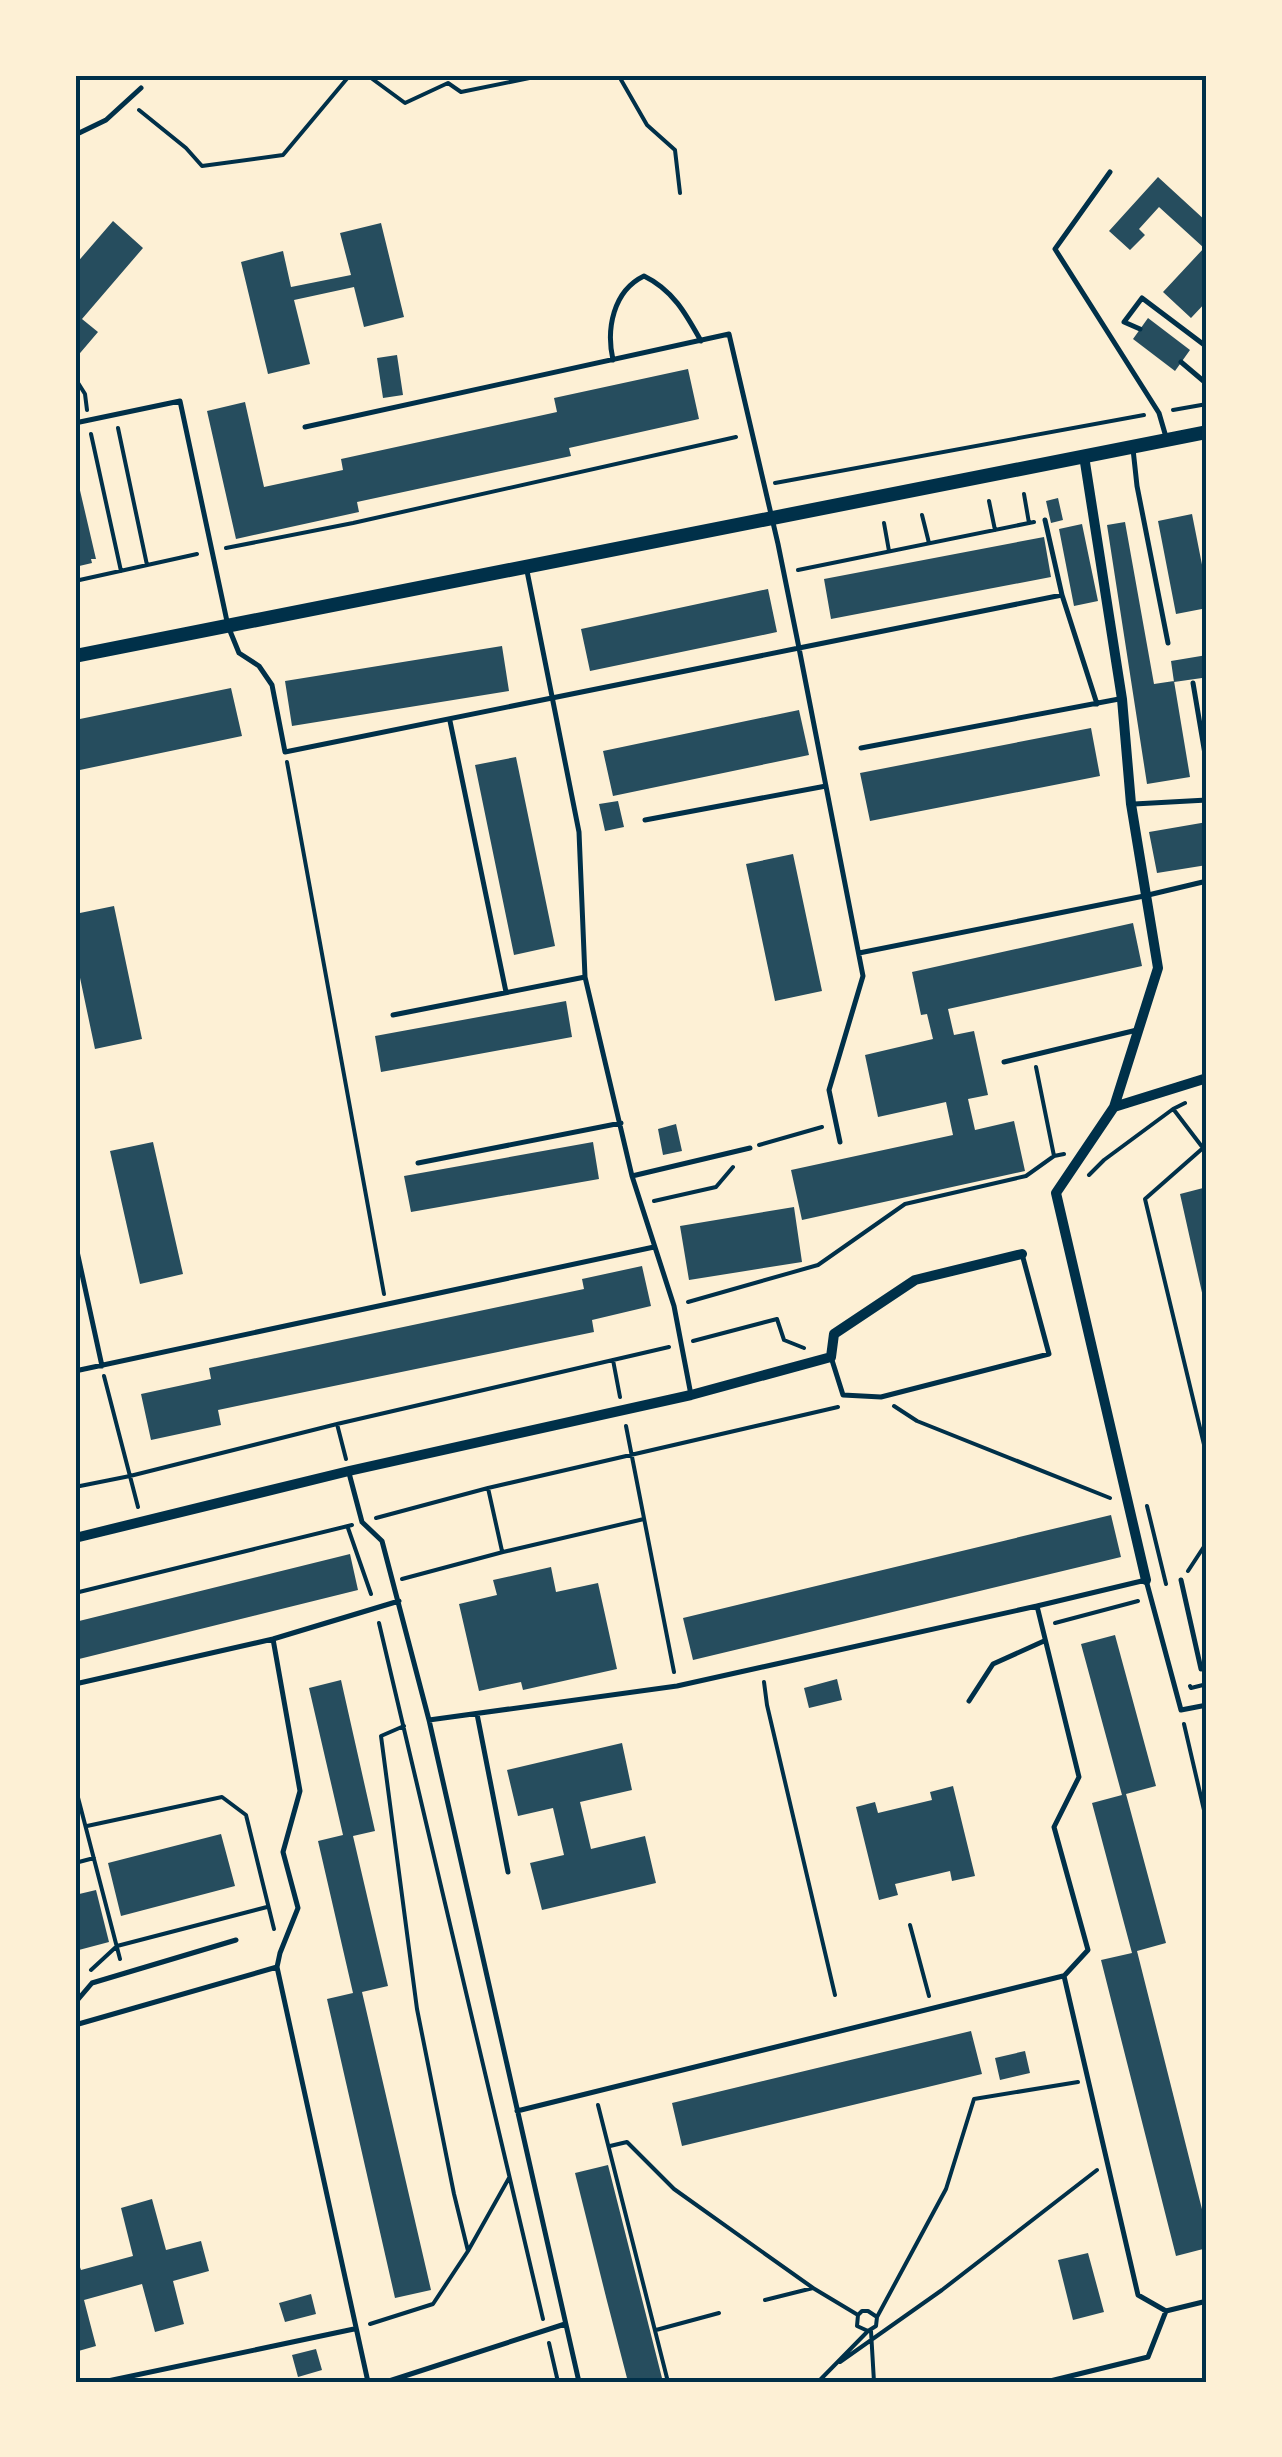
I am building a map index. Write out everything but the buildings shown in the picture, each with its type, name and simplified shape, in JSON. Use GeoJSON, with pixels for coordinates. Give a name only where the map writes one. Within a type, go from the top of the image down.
{"type":"FeatureCollection","features":[{"type":"Feature","properties":{"kind":"main road"},"geometry":{"type":"LineString","coordinates":[[75,656],[1207,432]]}},
{"type":"Feature","properties":{"kind":"street"},"geometry":{"type":"LineString","coordinates":[[1084,456],[1122,699],[1144,896],[1158,968],[1114,1107],[1056,1193],[1146,1580]]}},
{"type":"Feature","properties":{"kind":"street"},"geometry":{"type":"LineString","coordinates":[[1114,1107],[1207,1078]]}},
{"type":"Feature","properties":{"kind":"street"},"geometry":{"type":"LineString","coordinates":[[75,1538],[690,1394],[831,1357],[834,1334],[914,1280],[1022,1254]]}},
{"type":"Feature","properties":{"kind":"lane"},"geometry":{"type":"LineString","coordinates":[[75,135],[106,120],[141,88]]}},
{"type":"Feature","properties":{"kind":"lane"},"geometry":{"type":"LineString","coordinates":[[1110,172],[1054,249],[1159,412],[1167,440]]}},
{"type":"Feature","properties":{"kind":"lane"},"geometry":{"type":"LineString","coordinates":[[613,360],[611,320],[633,281],[644,276],[659,283],[676,299],[701,340]]}},
{"type":"Feature","properties":{"kind":"lane"},"geometry":{"type":"LineString","coordinates":[[1140,329],[1124,322],[1142,298],[1207,347]]}},
{"type":"Feature","properties":{"kind":"lane"},"geometry":{"type":"LineString","coordinates":[[306,428],[730,334],[784,573],[864,976],[829,1090],[840,1142]]}},
{"type":"Feature","properties":{"kind":"lane"},"geometry":{"type":"LineString","coordinates":[[1181,362],[1207,384]]}},
{"type":"Feature","properties":{"kind":"lane"},"geometry":{"type":"LineString","coordinates":[[75,423],[180,401],[228,626],[238,653],[259,666],[272,685],[285,752],[1062,595]]}},
{"type":"Feature","properties":{"kind":"lane"},"geometry":{"type":"LineString","coordinates":[[1133,446],[1137,486],[1168,643]]}},
{"type":"Feature","properties":{"kind":"lane"},"geometry":{"type":"LineString","coordinates":[[1045,520],[1062,595],[1096,704]]}},
{"type":"Feature","properties":{"kind":"lane"},"geometry":{"type":"LineString","coordinates":[[526,567],[579,832],[585,977],[632,1176],[674,1306],[690,1394]]}},
{"type":"Feature","properties":{"kind":"lane"},"geometry":{"type":"LineString","coordinates":[[1193,683],[1207,766]]}},
{"type":"Feature","properties":{"kind":"lane"},"geometry":{"type":"LineString","coordinates":[[861,748],[1122,699]]}},
{"type":"Feature","properties":{"kind":"lane"},"geometry":{"type":"LineString","coordinates":[[450,720],[506,992]]}},
{"type":"Feature","properties":{"kind":"lane"},"geometry":{"type":"LineString","coordinates":[[644,820],[826,786]]}},
{"type":"Feature","properties":{"kind":"lane"},"geometry":{"type":"LineString","coordinates":[[1131,804],[1207,800]]}},
{"type":"Feature","properties":{"kind":"lane"},"geometry":{"type":"LineString","coordinates":[[859,953],[1207,881]]}},
{"type":"Feature","properties":{"kind":"lane"},"geometry":{"type":"LineString","coordinates":[[393,1015],[585,977]]}},
{"type":"Feature","properties":{"kind":"lane"},"geometry":{"type":"LineString","coordinates":[[1004,1062],[1140,1030]]}},
{"type":"Feature","properties":{"kind":"lane"},"geometry":{"type":"LineString","coordinates":[[418,1163],[621,1123]]}},
{"type":"Feature","properties":{"kind":"lane"},"geometry":{"type":"LineString","coordinates":[[632,1176],[750,1148]]}},
{"type":"Feature","properties":{"kind":"lane"},"geometry":{"type":"LineString","coordinates":[[75,1242],[102,1366]]}},
{"type":"Feature","properties":{"kind":"lane"},"geometry":{"type":"LineString","coordinates":[[75,1371],[654,1247]]}},
{"type":"Feature","properties":{"kind":"lane"},"geometry":{"type":"LineString","coordinates":[[831,1357],[843,1395],[882,1397],[1049,1354],[1022,1254]]}},
{"type":"Feature","properties":{"kind":"lane"},"geometry":{"type":"LineString","coordinates":[[349,1471],[362,1522],[382,1541],[429,1720],[578,2382]]}},
{"type":"Feature","properties":{"kind":"lane"},"geometry":{"type":"LineString","coordinates":[[429,1720],[677,1686],[1146,1580],[1180,1710],[1207,1705]]}},
{"type":"Feature","properties":{"kind":"lane"},"geometry":{"type":"LineString","coordinates":[[1181,1580],[1201,1669]]}},
{"type":"Feature","properties":{"kind":"lane"},"geometry":{"type":"LineString","coordinates":[[75,1684],[274,1639],[399,1601]]}},
{"type":"Feature","properties":{"kind":"lane"},"geometry":{"type":"LineString","coordinates":[[517,2111],[1064,1976],[1088,1950],[1054,1827],[1079,1777],[1037,1606]]}},
{"type":"Feature","properties":{"kind":"lane"},"geometry":{"type":"LineString","coordinates":[[274,1639],[300,1792],[283,1852],[298,1908],[277,1967],[368,2382]]}},
{"type":"Feature","properties":{"kind":"lane"},"geometry":{"type":"LineString","coordinates":[[969,1701],[993,1664],[1044,1642]]}},
{"type":"Feature","properties":{"kind":"lane"},"geometry":{"type":"LineString","coordinates":[[478,1714],[508,1872]]}},
{"type":"Feature","properties":{"kind":"lane"},"geometry":{"type":"LineString","coordinates":[[75,2004],[92,1983],[236,1940]]}},
{"type":"Feature","properties":{"kind":"lane"},"geometry":{"type":"LineString","coordinates":[[75,2025],[277,1967]]}},
{"type":"Feature","properties":{"kind":"lane"},"geometry":{"type":"LineString","coordinates":[[1064,1976],[1138,2296],[1166,2311],[1207,2300]]}},
{"type":"Feature","properties":{"kind":"lane"},"geometry":{"type":"LineString","coordinates":[[1046,2382],[1148,2356],[1166,2311]]}},
{"type":"Feature","properties":{"kind":"lane"},"geometry":{"type":"LineString","coordinates":[[386,2382],[565,2324]]}},
{"type":"Feature","properties":{"kind":"lane"},"geometry":{"type":"LineString","coordinates":[[102,2382],[355,2329]]}},
{"type":"Feature","properties":{"kind":"path"},"geometry":{"type":"LineString","coordinates":[[127,101],[186,148],[202,166],[283,155],[350,75]]}},
{"type":"Feature","properties":{"kind":"path"},"geometry":{"type":"LineString","coordinates":[[368,75],[404,103],[448,83],[462,92],[544,75]]}},
{"type":"Feature","properties":{"kind":"path"},"geometry":{"type":"LineString","coordinates":[[566,75],[620,78],[647,126],[674,150],[680,193]]}},
{"type":"Feature","properties":{"kind":"path"},"geometry":{"type":"LineString","coordinates":[[75,378],[85,394],[122,571]]}},
{"type":"Feature","properties":{"kind":"path"},"geometry":{"type":"LineString","coordinates":[[764,485],[1207,404]]}},
{"type":"Feature","properties":{"kind":"path"},"geometry":{"type":"LineString","coordinates":[[115,414],[147,565]]}},
{"type":"Feature","properties":{"kind":"path"},"geometry":{"type":"LineString","coordinates":[[75,581],[736,437]]}},
{"type":"Feature","properties":{"kind":"path"},"geometry":{"type":"LineString","coordinates":[[1024,494],[1029,523]]}},
{"type":"Feature","properties":{"kind":"path"},"geometry":{"type":"LineString","coordinates":[[990,501],[995,530]]}},
{"type":"Feature","properties":{"kind":"path"},"geometry":{"type":"LineString","coordinates":[[922,515],[929,544]]}},
{"type":"Feature","properties":{"kind":"path"},"geometry":{"type":"LineString","coordinates":[[784,573],[1045,520]]}},
{"type":"Feature","properties":{"kind":"path"},"geometry":{"type":"LineString","coordinates":[[884,522],[889,551]]}},
{"type":"Feature","properties":{"kind":"path"},"geometry":{"type":"LineString","coordinates":[[285,752],[386,1304]]}},
{"type":"Feature","properties":{"kind":"path"},"geometry":{"type":"LineString","coordinates":[[1034,1055],[1054,1156]]}},
{"type":"Feature","properties":{"kind":"path"},"geometry":{"type":"LineString","coordinates":[[1078,1187],[1104,1160],[1189,1100]]}},
{"type":"Feature","properties":{"kind":"path"},"geometry":{"type":"LineString","coordinates":[[1173,1109],[1205,1148],[1145,1199],[1207,1457]]}},
{"type":"Feature","properties":{"kind":"path"},"geometry":{"type":"LineString","coordinates":[[674,1306],[818,1265],[905,1204],[1026,1176],[1054,1156],[1082,1151]]}},
{"type":"Feature","properties":{"kind":"path"},"geometry":{"type":"LineString","coordinates":[[75,1487],[777,1319],[784,1340],[831,1357]]}},
{"type":"Feature","properties":{"kind":"path"},"geometry":{"type":"LineString","coordinates":[[612,1360],[677,1686]]}},
{"type":"Feature","properties":{"kind":"path"},"geometry":{"type":"LineString","coordinates":[[102,1366],[142,1522]]}},
{"type":"Feature","properties":{"kind":"path"},"geometry":{"type":"LineString","coordinates":[[882,1397],[917,1421],[1130,1506]]}},
{"type":"Feature","properties":{"kind":"path"},"geometry":{"type":"LineString","coordinates":[[75,1593],[488,1488],[843,1406]]}},
{"type":"Feature","properties":{"kind":"path"},"geometry":{"type":"LineString","coordinates":[[337,1424],[349,1471]]}},
{"type":"Feature","properties":{"kind":"path"},"geometry":{"type":"LineString","coordinates":[[488,1488],[502,1552]]}},
{"type":"Feature","properties":{"kind":"path"},"geometry":{"type":"LineString","coordinates":[[1146,1503],[1168,1590],[1181,1580],[1207,1542]]}},
{"type":"Feature","properties":{"kind":"path"},"geometry":{"type":"LineString","coordinates":[[393,1581],[644,1519]]}},
{"type":"Feature","properties":{"kind":"path"},"geometry":{"type":"LineString","coordinates":[[347,1526],[376,1608],[558,2382]]}},
{"type":"Feature","properties":{"kind":"path"},"geometry":{"type":"LineString","coordinates":[[1041,1626],[1152,1598]]}},
{"type":"Feature","properties":{"kind":"path"},"geometry":{"type":"LineString","coordinates":[[762,1667],[835,1995]]}},
{"type":"Feature","properties":{"kind":"path"},"geometry":{"type":"LineString","coordinates":[[1180,1710],[1207,1823]]}},
{"type":"Feature","properties":{"kind":"path"},"geometry":{"type":"LineString","coordinates":[[404,1726],[381,1736],[417,2009],[468,2251]]}},
{"type":"Feature","properties":{"kind":"path"},"geometry":{"type":"LineString","coordinates":[[75,1786],[124,1974]]}},
{"type":"Feature","properties":{"kind":"path"},"geometry":{"type":"LineString","coordinates":[[87,1826],[222,1798],[246,1814],[280,1953]]}},
{"type":"Feature","properties":{"kind":"path"},"geometry":{"type":"LineString","coordinates":[[75,1863],[94,1858]]}},
{"type":"Feature","properties":{"kind":"path"},"geometry":{"type":"LineString","coordinates":[[81,1979],[116,1946],[268,1907]]}},
{"type":"Feature","properties":{"kind":"path"},"geometry":{"type":"LineString","coordinates":[[910,1925],[928,1996]]}},
{"type":"Feature","properties":{"kind":"path"},"geometry":{"type":"LineString","coordinates":[[818,2382],[876,2326],[877,2317],[946,2189],[974,2099],[1089,2080]]}},
{"type":"Feature","properties":{"kind":"path"},"geometry":{"type":"LineString","coordinates":[[595,2092],[668,2382]]}},
{"type":"Feature","properties":{"kind":"path"},"geometry":{"type":"LineString","coordinates":[[608,2146],[627,2142],[674,2190],[858,2315]]}},
{"type":"Feature","properties":{"kind":"path"},"geometry":{"type":"LineString","coordinates":[[832,2367],[942,2290],[1108,2162]]}},
{"type":"Feature","properties":{"kind":"path"},"geometry":{"type":"LineString","coordinates":[[355,2329],[433,2304],[510,2177]]}},
{"type":"Feature","properties":{"kind":"path"},"geometry":{"type":"LineString","coordinates":[[764,2300],[813,2288]]}},
{"type":"Feature","properties":{"kind":"path"},"geometry":{"type":"LineString","coordinates":[[874,2382],[872,2340],[869,2331],[857,2326],[862,2311],[877,2317]]}},
{"type":"Feature","properties":{"kind":"path"},"geometry":{"type":"LineString","coordinates":[[655,2331],[720,2313]]}}]}
